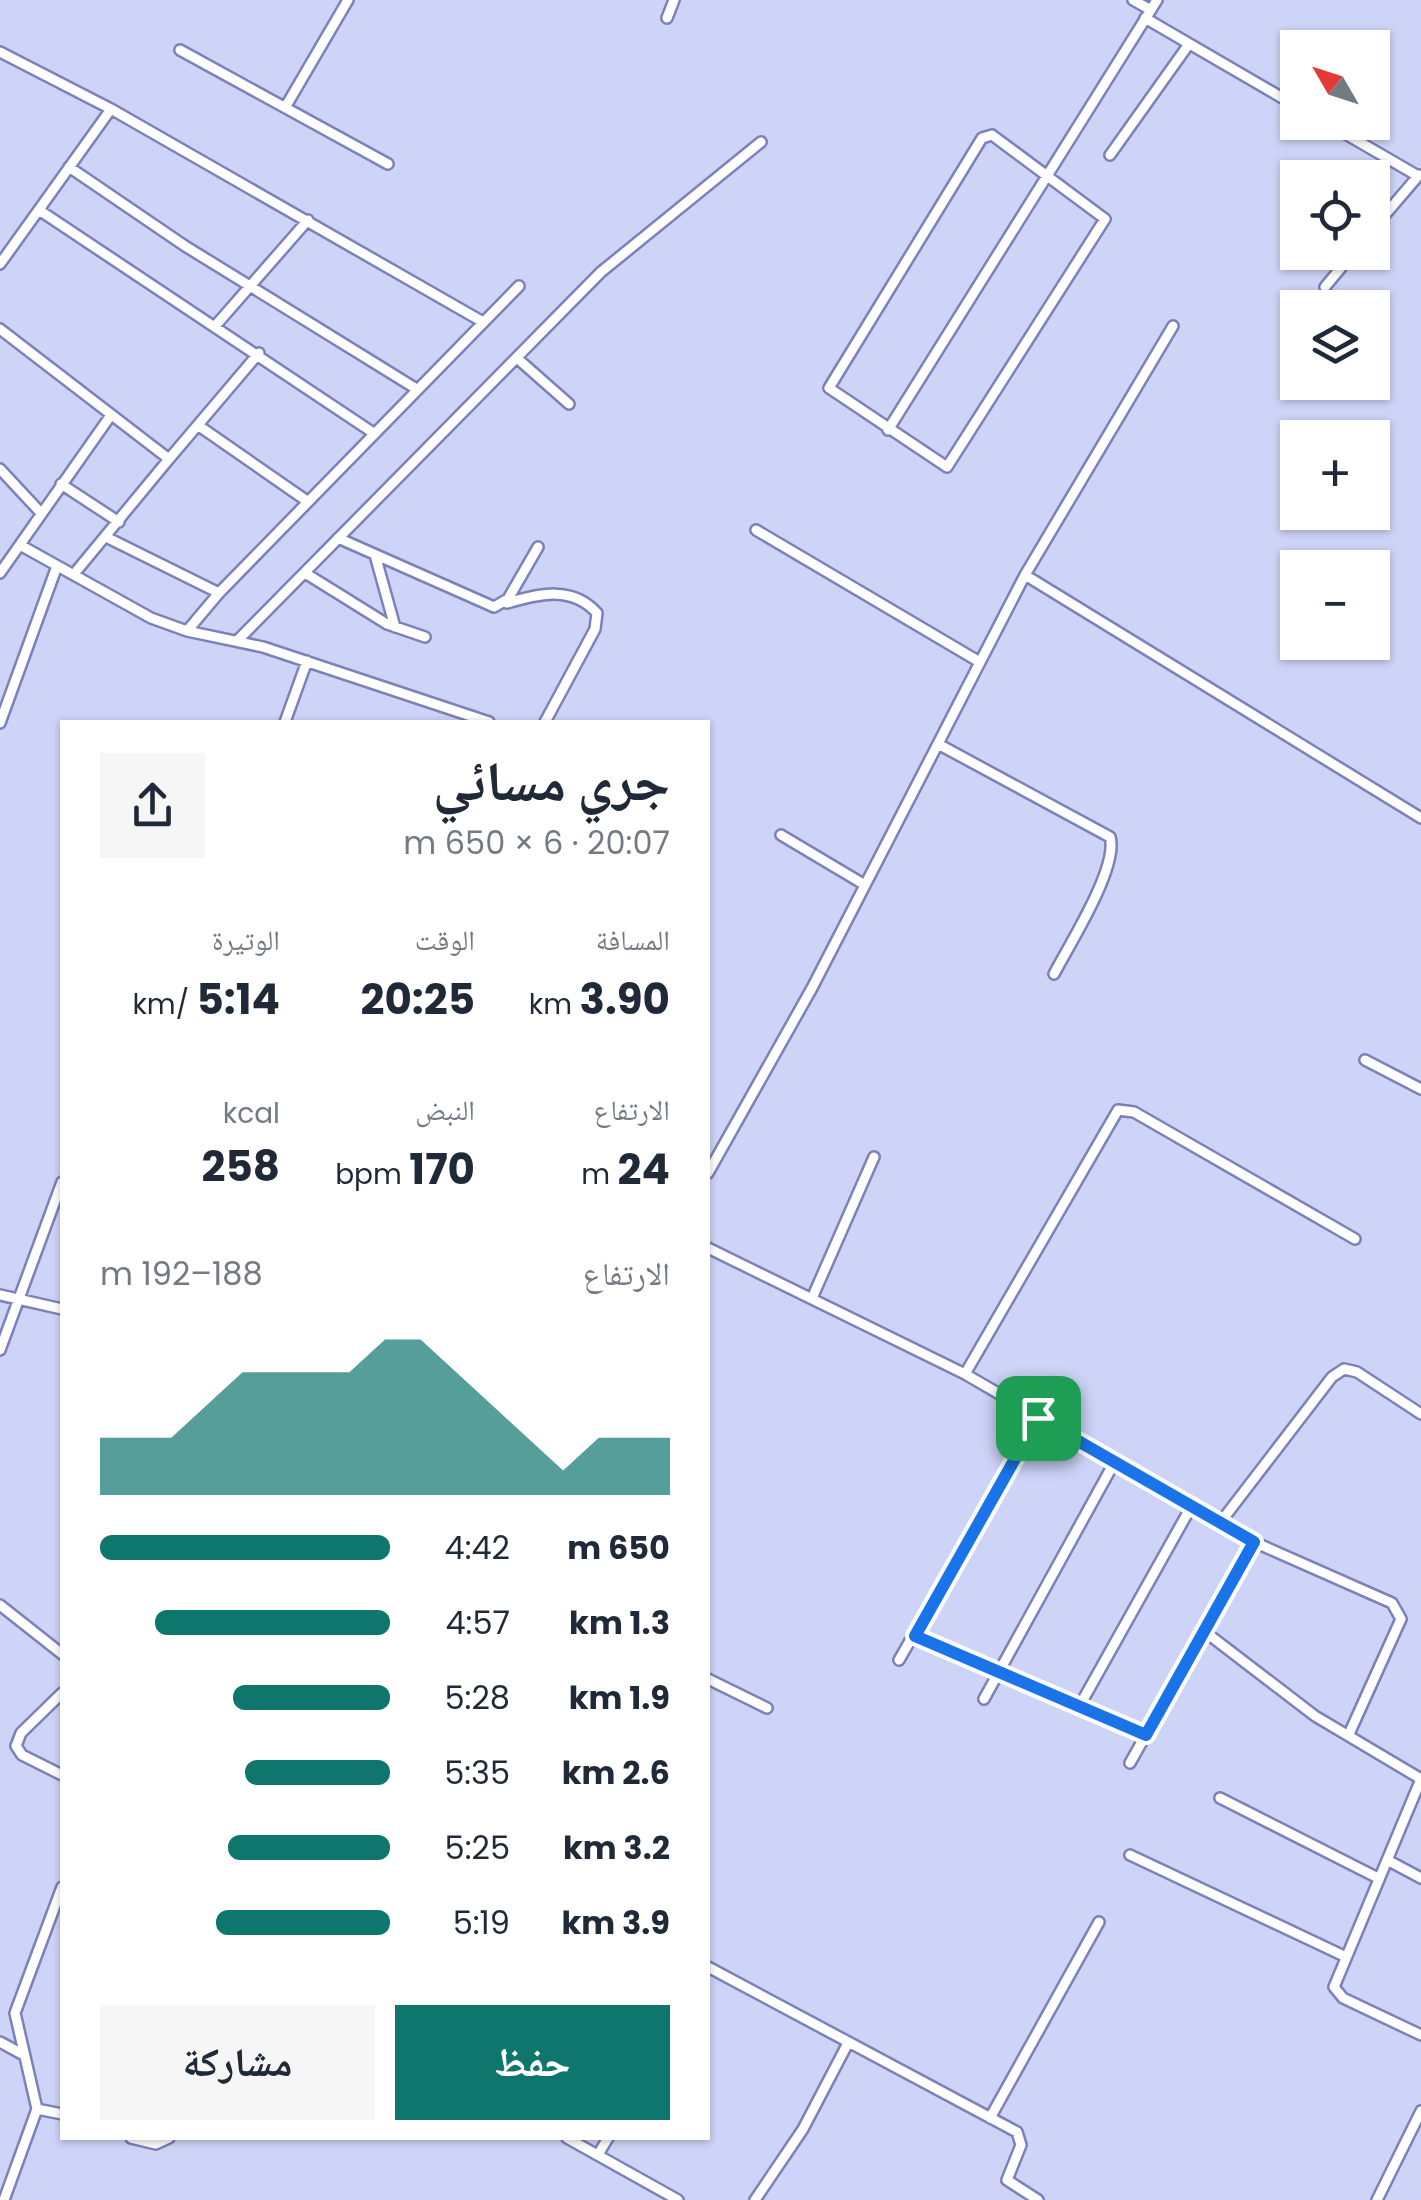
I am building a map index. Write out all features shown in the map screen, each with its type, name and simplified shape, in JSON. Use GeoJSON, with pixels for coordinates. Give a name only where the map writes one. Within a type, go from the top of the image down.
{"type":"FeatureCollection","features":[{"type":"Feature","properties":{"kind":"street"},"geometry":{"type":"LineString","coordinates":[[286,106],[348,0]]}},
{"type":"Feature","properties":{"kind":"street"},"geometry":{"type":"LineString","coordinates":[[667,18],[674,0]]}},
{"type":"Feature","properties":{"kind":"street"},"geometry":{"type":"LineString","coordinates":[[1133,0],[1151,9],[1189,44],[1280,97]]}},
{"type":"Feature","properties":{"kind":"street"},"geometry":{"type":"LineString","coordinates":[[888,430],[1151,9]]}},
{"type":"Feature","properties":{"kind":"street"},"geometry":{"type":"LineString","coordinates":[[1110,155],[1189,44]]}},
{"type":"Feature","properties":{"kind":"street"},"geometry":{"type":"LineString","coordinates":[[180,50],[388,164]]}},
{"type":"Feature","properties":{"kind":"street"},"geometry":{"type":"LineString","coordinates":[[0,52],[112,109],[483,322]]}},
{"type":"Feature","properties":{"kind":"street"},"geometry":{"type":"LineString","coordinates":[[0,264],[112,109]]}},
{"type":"Feature","properties":{"kind":"street"},"geometry":{"type":"LineString","coordinates":[[992,136],[1045,175],[1105,219],[950,466],[888,430],[829,388],[982,138],[992,136]]}},
{"type":"Feature","properties":{"kind":"street"},"geometry":{"type":"LineString","coordinates":[[1358,140],[1420,174],[1390,209]]}},
{"type":"Feature","properties":{"kind":"street"},"geometry":{"type":"LineString","coordinates":[[237,641],[601,272],[760,142]]}},
{"type":"Feature","properties":{"kind":"street"},"geometry":{"type":"LineString","coordinates":[[69,167],[185,246],[250,282],[416,388]]}},
{"type":"Feature","properties":{"kind":"street"},"geometry":{"type":"LineString","coordinates":[[39,210],[259,353],[372,432]]}},
{"type":"Feature","properties":{"kind":"street"},"geometry":{"type":"LineString","coordinates":[[216,325],[308,220]]}},
{"type":"Feature","properties":{"kind":"street"},"geometry":{"type":"LineString","coordinates":[[1325,287],[1339,270]]}},
{"type":"Feature","properties":{"kind":"street"},"geometry":{"type":"LineString","coordinates":[[187,631],[372,432],[519,286]]}},
{"type":"Feature","properties":{"kind":"street"},"geometry":{"type":"LineString","coordinates":[[710,1170],[780,1048],[1025,575],[1173,326]]}},
{"type":"Feature","properties":{"kind":"street"},"geometry":{"type":"LineString","coordinates":[[0,329],[169,460]]}},
{"type":"Feature","properties":{"kind":"street"},"geometry":{"type":"LineString","coordinates":[[74,574],[259,353]]}},
{"type":"Feature","properties":{"kind":"street"},"geometry":{"type":"LineString","coordinates":[[518,358],[569,404]]}},
{"type":"Feature","properties":{"kind":"street"},"geometry":{"type":"LineString","coordinates":[[0,573],[3,560],[20,545],[111,415]]}},
{"type":"Feature","properties":{"kind":"street"},"geometry":{"type":"LineString","coordinates":[[199,426],[306,501]]}},
{"type":"Feature","properties":{"kind":"street"},"geometry":{"type":"LineString","coordinates":[[0,470],[41,513]]}},
{"type":"Feature","properties":{"kind":"street"},"geometry":{"type":"LineString","coordinates":[[61,484],[118,522]]}},
{"type":"Feature","properties":{"kind":"street"},"geometry":{"type":"LineString","coordinates":[[756,530],[978,662]]}},
{"type":"Feature","properties":{"kind":"street"},"geometry":{"type":"LineString","coordinates":[[106,537],[219,593]]}},
{"type":"Feature","properties":{"kind":"street"},"geometry":{"type":"LineString","coordinates":[[338,538],[487,605],[559,593],[583,600],[597,614],[594,628],[546,720]]}},
{"type":"Feature","properties":{"kind":"street"},"geometry":{"type":"LineString","coordinates":[[20,545],[127,607],[187,631],[307,661],[482,720]]}},
{"type":"Feature","properties":{"kind":"street"},"geometry":{"type":"LineString","coordinates":[[504,604],[538,547]]}},
{"type":"Feature","properties":{"kind":"street"},"geometry":{"type":"LineString","coordinates":[[375,555],[395,627]]}},
{"type":"Feature","properties":{"kind":"street"},"geometry":{"type":"LineString","coordinates":[[0,722],[57,566]]}},
{"type":"Feature","properties":{"kind":"street"},"geometry":{"type":"LineString","coordinates":[[305,573],[395,627],[424,637]]}},
{"type":"Feature","properties":{"kind":"street"},"geometry":{"type":"LineString","coordinates":[[1025,575],[1421,818]]}},
{"type":"Feature","properties":{"kind":"street"},"geometry":{"type":"LineString","coordinates":[[286,720],[307,661]]}},
{"type":"Feature","properties":{"kind":"street"},"geometry":{"type":"LineString","coordinates":[[938,744],[1110,838],[1112,850],[1102,881],[1054,974]]}},
{"type":"Feature","properties":{"kind":"street"},"geometry":{"type":"LineString","coordinates":[[782,836],[865,885]]}},
{"type":"Feature","properties":{"kind":"street"},"geometry":{"type":"LineString","coordinates":[[1365,1060],[1421,1089]]}},
{"type":"Feature","properties":{"kind":"street"},"geometry":{"type":"LineString","coordinates":[[966,1374],[1118,1110],[1134,1112],[1355,1239]]}},
{"type":"Feature","properties":{"kind":"street"},"geometry":{"type":"LineString","coordinates":[[812,1296],[874,1158]]}},
{"type":"Feature","properties":{"kind":"street"},"geometry":{"type":"LineString","coordinates":[[0,1350],[60,1188]]}},
{"type":"Feature","properties":{"kind":"street"},"geometry":{"type":"LineString","coordinates":[[710,1249],[966,1374],[1254,1542],[1383,1599],[1400,1614],[1398,1630],[1349,1734]]}},
{"type":"Feature","properties":{"kind":"street"},"geometry":{"type":"LineString","coordinates":[[0,1296],[17,1308]]}},
{"type":"Feature","properties":{"kind":"street"},"geometry":{"type":"LineString","coordinates":[[0,1308],[60,1309]]}},
{"type":"Feature","properties":{"kind":"street"},"geometry":{"type":"LineString","coordinates":[[1220,1522],[1332,1377],[1344,1370],[1357,1372],[1421,1414]]}},
{"type":"Feature","properties":{"kind":"street"},"geometry":{"type":"LineString","coordinates":[[900,1660],[1038,1418]]}},
{"type":"Feature","properties":{"kind":"street"},"geometry":{"type":"LineString","coordinates":[[984,1699],[1114,1463]]}},
{"type":"Feature","properties":{"kind":"street"},"geometry":{"type":"LineString","coordinates":[[1079,1707],[1191,1506]]}},
{"type":"Feature","properties":{"kind":"street"},"geometry":{"type":"LineString","coordinates":[[1130,1763],[1254,1542]]}},
{"type":"Feature","properties":{"kind":"street"},"geometry":{"type":"LineString","coordinates":[[0,1605],[60,1652]]}},
{"type":"Feature","properties":{"kind":"street"},"geometry":{"type":"LineString","coordinates":[[1204,1630],[1263,1679],[1421,1779],[1390,1861],[1378,1878],[1334,1986],[1343,1998],[1421,2036]]}},
{"type":"Feature","properties":{"kind":"street"},"geometry":{"type":"LineString","coordinates":[[915,1636],[996,1674],[1146,1735]]}},
{"type":"Feature","properties":{"kind":"street"},"geometry":{"type":"LineString","coordinates":[[710,1680],[767,1708]]}},
{"type":"Feature","properties":{"kind":"street"},"geometry":{"type":"LineString","coordinates":[[60,1695],[22,1733],[16,1746],[22,1755],[60,1774]]}},
{"type":"Feature","properties":{"kind":"street"},"geometry":{"type":"LineString","coordinates":[[1220,1798],[1378,1878]]}},
{"type":"Feature","properties":{"kind":"street"},"geometry":{"type":"LineString","coordinates":[[1130,1856],[1344,1956]]}},
{"type":"Feature","properties":{"kind":"street"},"geometry":{"type":"LineString","coordinates":[[1390,1861],[1421,1878]]}},
{"type":"Feature","properties":{"kind":"street"},"geometry":{"type":"LineString","coordinates":[[4,2200],[37,2109],[15,2014],[60,1893]]}},
{"type":"Feature","properties":{"kind":"street"},"geometry":{"type":"LineString","coordinates":[[990,2118],[1099,1922]]}},
{"type":"Feature","properties":{"kind":"street"},"geometry":{"type":"LineString","coordinates":[[710,1968],[1020,2136],[1022,2144],[1007,2180],[1038,2200]]}},
{"type":"Feature","properties":{"kind":"street"},"geometry":{"type":"LineString","coordinates":[[0,2042],[22,2054]]}},
{"type":"Feature","properties":{"kind":"street"},"geometry":{"type":"LineString","coordinates":[[756,2200],[803,2129],[848,2043]]}},
{"type":"Feature","properties":{"kind":"street"},"geometry":{"type":"LineString","coordinates":[[37,2109],[60,2114]]}},
{"type":"Feature","properties":{"kind":"street"},"geometry":{"type":"LineString","coordinates":[[1377,2200],[1421,2111]]}},
{"type":"Feature","properties":{"kind":"street"},"geometry":{"type":"LineString","coordinates":[[139,2140],[156,2144],[165,2140]]}},
{"type":"Feature","properties":{"kind":"street"},"geometry":{"type":"LineString","coordinates":[[571,2140],[678,2200]]}},
{"type":"Feature","properties":{"kind":"street"},"geometry":{"type":"LineString","coordinates":[[599,2153],[607,2140]]}},
{"type":"Feature","properties":{"kind":"route"},"geometry":{"type":"LineString","coordinates":[[1038,1418],[1254,1542],[1146,1735],[996,1674],[915,1636],[1038,1418]]}}]}
